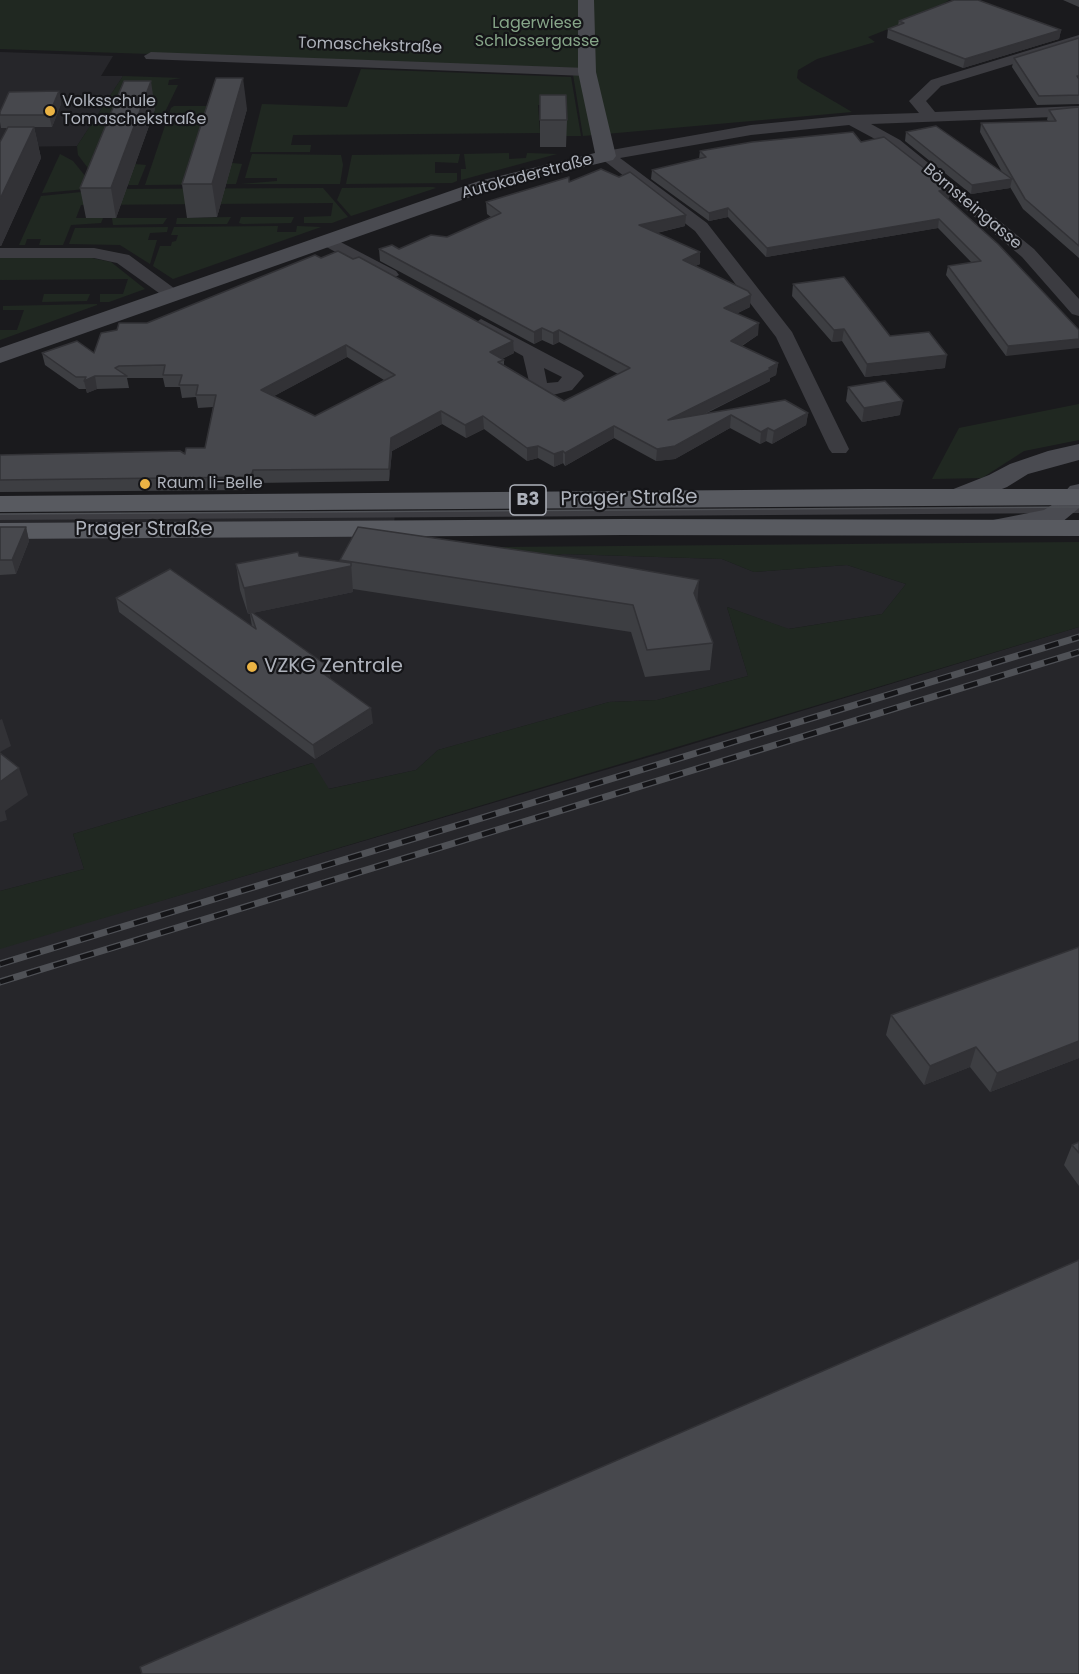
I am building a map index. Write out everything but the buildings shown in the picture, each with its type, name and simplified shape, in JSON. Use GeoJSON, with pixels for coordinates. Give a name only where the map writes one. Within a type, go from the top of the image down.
{"type":"FeatureCollection","features":[{"type":"Feature","properties":{"kind":"main road","name":"Prager Straße"},"geometry":{"type":"LineString","coordinates":[[0,504],[960,496],[1072,507]]}},
{"type":"Feature","properties":{"kind":"main road","name":"Prager Straße"},"geometry":{"type":"LineString","coordinates":[[0,531],[612,527],[990,528],[1072,507]]}},
{"type":"Feature","properties":{"kind":"street"},"geometry":{"type":"LineString","coordinates":[[586,0],[587,72],[606,156],[701,227],[785,336],[839,449]]}},
{"type":"Feature","properties":{"kind":"street"},"geometry":{"type":"LineString","coordinates":[[929,115],[917,101],[936,83],[1079,39]]}},
{"type":"Feature","properties":{"kind":"street","name":"Tomaschekstraße"},"geometry":{"type":"LineString","coordinates":[[151,56],[587,72]]}},
{"type":"Feature","properties":{"kind":"street","name":"Autokaderstraße"},"geometry":{"type":"LineString","coordinates":[[0,356],[486,185],[606,156],[751,130],[852,120],[929,115],[1079,111]]}},
{"type":"Feature","properties":{"kind":"street","name":"Börnsteingasse"},"geometry":{"type":"LineString","coordinates":[[852,120],[894,143],[957,193],[1028,254],[1079,310]]}},
{"type":"Feature","properties":{"kind":"street"},"geometry":{"type":"LineString","coordinates":[[328,241],[407,284]]}},
{"type":"Feature","properties":{"kind":"street"},"geometry":{"type":"LineString","coordinates":[[0,253],[94,253],[123,259],[173,294]]}},
{"type":"Feature","properties":{"kind":"street"},"geometry":{"type":"LineString","coordinates":[[469,318],[532,353]]}},
{"type":"Feature","properties":{"kind":"street"},"geometry":{"type":"LineString","coordinates":[[960,496],[998,481],[1019,469],[1057,456],[1079,452]]}},
{"type":"Feature","properties":{"kind":"street"},"geometry":{"type":"LineString","coordinates":[[1072,507],[1053,483],[1058,473],[1079,458]]}},
{"type":"Feature","properties":{"kind":"lane"},"geometry":{"type":"LineString","coordinates":[[0,517],[1072,507]]}},
{"type":"Feature","properties":{"kind":"shaded area","name":"Volksschule Tomaschekstraße"},"geometry":{"type":"Polygon","coordinates":[[[0,52],[113,56],[101,76],[123,76],[77,146],[0,147],[0,52]]]}},
{"type":"Feature","properties":{"kind":"shaded area"},"geometry":{"type":"Polygon","coordinates":[[[395,513],[392,548],[492,565],[563,554],[722,559],[754,572],[847,565],[906,584],[882,614],[788,629],[727,607],[748,676],[657,700],[609,702],[438,750],[416,770],[328,789],[312,763],[73,834],[84,869],[0,891],[0,517],[395,513]]]}},
{"type":"Feature","properties":{"kind":"shaded area"},"geometry":{"type":"Polygon","coordinates":[[[1079,627],[1079,1674],[0,1674],[0,948],[663,753],[1079,627]]]}},
{"type":"Feature","properties":{"kind":"green space","name":"Lagerwiese Schlossergasse"},"geometry":{"type":"Polygon","coordinates":[[[0,0],[949,0],[931,12],[868,37],[875,42],[817,59],[798,70],[797,78],[801,82],[852,112],[583,136],[572,68],[0,49],[0,0]]]}},
{"type":"Feature","properties":{"kind":"green space"},"geometry":{"type":"Polygon","coordinates":[[[361,69],[571,77],[581,136],[566,136],[565,105],[538,105],[540,133],[293,135],[291,145],[311,145],[310,152],[250,152],[262,104],[347,107],[361,69]]]}},
{"type":"Feature","properties":{"kind":"green space"},"geometry":{"type":"Polygon","coordinates":[[[123,76],[181,78],[169,80],[168,85],[178,85],[163,116],[152,118],[135,164],[146,165],[138,185],[126,185],[94,176],[78,155],[77,146],[123,76]]]}},
{"type":"Feature","properties":{"kind":"green space"},"geometry":{"type":"Polygon","coordinates":[[[174,106],[222,106],[229,172],[232,163],[242,164],[236,184],[145,185],[171,108],[174,106]]]}},
{"type":"Feature","properties":{"kind":"green space"},"geometry":{"type":"Polygon","coordinates":[[[509,153],[509,159],[526,158],[527,153],[557,154],[461,180],[461,169],[466,169],[464,154],[509,153]]]}},
{"type":"Feature","properties":{"kind":"green space"},"geometry":{"type":"Polygon","coordinates":[[[60,154],[73,161],[86,177],[108,187],[42,193],[60,154]]]}},
{"type":"Feature","properties":{"kind":"green space"},"geometry":{"type":"Polygon","coordinates":[[[252,154],[341,155],[343,165],[340,184],[241,184],[277,181],[277,178],[245,178],[252,154]]]}},
{"type":"Feature","properties":{"kind":"green space"},"geometry":{"type":"Polygon","coordinates":[[[460,154],[458,163],[435,162],[435,173],[457,173],[457,181],[452,183],[346,184],[352,155],[460,154]]]}},
{"type":"Feature","properties":{"kind":"green space"},"geometry":{"type":"Polygon","coordinates":[[[323,188],[348,217],[332,223],[304,223],[304,217],[331,216],[333,203],[81,205],[76,218],[103,218],[101,223],[71,225],[63,245],[39,245],[41,239],[27,239],[25,245],[19,245],[41,196],[112,189],[323,188]]]}},
{"type":"Feature","properties":{"kind":"green space"},"geometry":{"type":"Polygon","coordinates":[[[342,188],[436,188],[351,216],[337,200],[342,188]]]}},
{"type":"Feature","properties":{"kind":"green space"},"geometry":{"type":"Polygon","coordinates":[[[231,217],[227,224],[176,224],[177,218],[231,217]]]}},
{"type":"Feature","properties":{"kind":"green space"},"geometry":{"type":"Polygon","coordinates":[[[241,217],[294,217],[291,223],[243,224],[239,223],[241,217]]]}},
{"type":"Feature","properties":{"kind":"green space"},"geometry":{"type":"Polygon","coordinates":[[[112,218],[167,218],[163,224],[113,225],[112,218]]]}},
{"type":"Feature","properties":{"kind":"green space"},"geometry":{"type":"Polygon","coordinates":[[[278,226],[277,232],[296,232],[297,226],[321,227],[173,279],[153,266],[160,246],[171,246],[172,242],[176,241],[178,235],[171,235],[174,227],[278,226]]]}},
{"type":"Feature","properties":{"kind":"green space"},"geometry":{"type":"Polygon","coordinates":[[[168,227],[167,232],[150,233],[148,240],[157,240],[150,264],[120,245],[69,244],[75,228],[168,227]]]}},
{"type":"Feature","properties":{"kind":"green space"},"geometry":{"type":"Polygon","coordinates":[[[0,258],[92,258],[111,262],[145,289],[109,302],[100,302],[100,294],[123,294],[128,279],[0,280],[0,258]]]}},
{"type":"Feature","properties":{"kind":"green space"},"geometry":{"type":"Polygon","coordinates":[[[44,294],[90,294],[87,301],[42,302],[44,294]]]}},
{"type":"Feature","properties":{"kind":"green space"},"geometry":{"type":"Polygon","coordinates":[[[97,304],[0,340],[0,330],[17,330],[24,310],[3,310],[3,306],[97,304]]]}},
{"type":"Feature","properties":{"kind":"green space"},"geometry":{"type":"Polygon","coordinates":[[[1079,404],[1079,440],[1024,451],[982,478],[932,479],[959,428],[1079,404]]]}},
{"type":"Feature","properties":{"kind":"green space"},"geometry":{"type":"Polygon","coordinates":[[[1079,542],[1079,627],[0,949],[0,891],[84,869],[73,834],[313,763],[329,789],[416,770],[438,750],[609,702],[657,700],[748,676],[727,607],[789,629],[882,614],[906,584],[847,565],[754,572],[722,559],[563,554],[492,565],[392,548],[1079,542]]]}},
{"type":"Feature","properties":{"kind":"tram line"},"geometry":{"type":"LineString","coordinates":[[0,514],[1079,507]]}},
{"type":"Feature","properties":{"kind":"railway"},"geometry":{"type":"LineString","coordinates":[[0,964],[1079,637]]}},
{"type":"Feature","properties":{"kind":"railway"},"geometry":{"type":"LineString","coordinates":[[0,982],[1079,652]]}},
{"type":"Feature","properties":{"kind":"place","name":"Volksschule Tomaschekstraße"},"geometry":{"type":"Point","coordinates":[50,111]}},
{"type":"Feature","properties":{"kind":"place","name":"Raum li-Belle"},"geometry":{"type":"Point","coordinates":[145,484]}},
{"type":"Feature","properties":{"kind":"place","name":"VZKG Zentrale"},"geometry":{"type":"Point","coordinates":[252,667]}}]}
